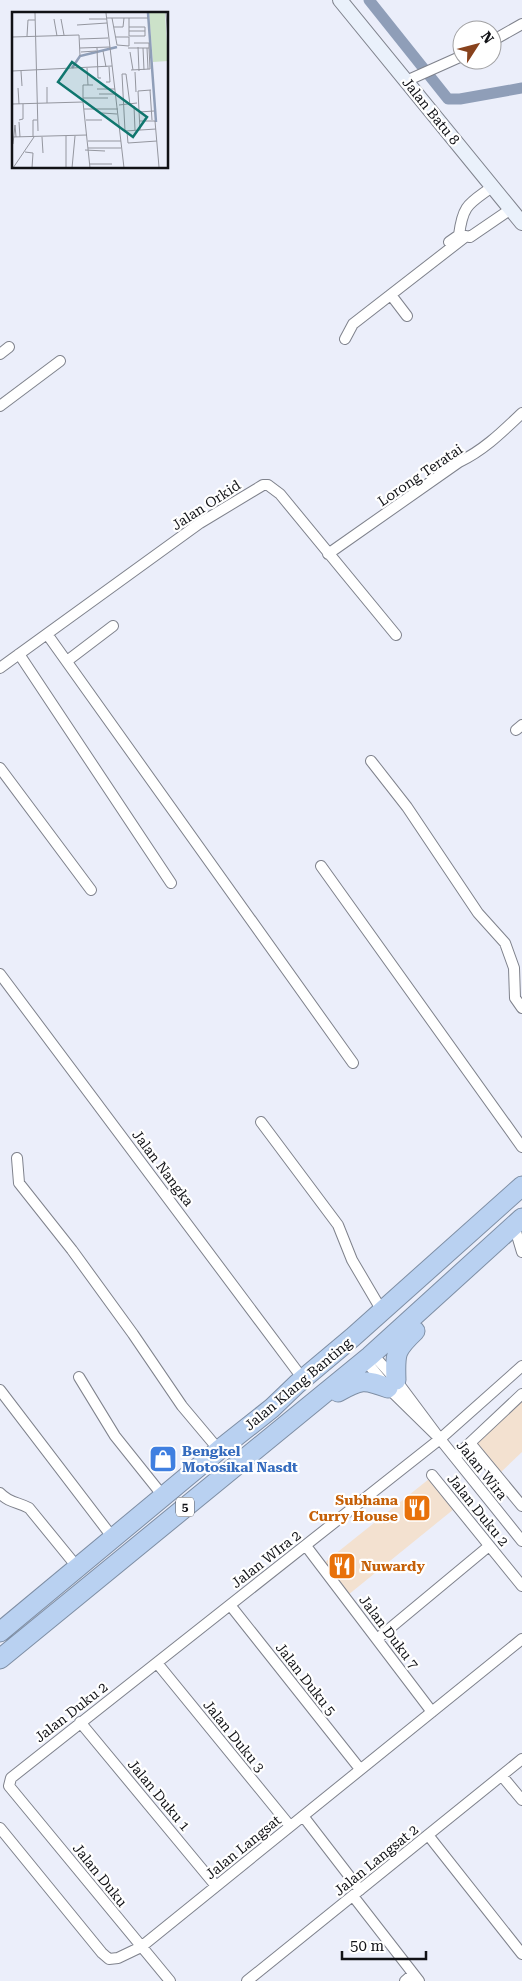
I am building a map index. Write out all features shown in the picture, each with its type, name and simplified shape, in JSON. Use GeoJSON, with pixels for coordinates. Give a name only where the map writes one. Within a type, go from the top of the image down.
{"type":"FeatureCollection","features":[{"type":"Feature","properties":{"kind":"highway","name":"Jalan Klang Banting"},"geometry":{"type":"LineString","coordinates":[[2,1626],[78,1568],[272,1408],[462,1242],[522,1186]]}},
{"type":"Feature","properties":{"kind":"highway","name":"Jalan Klang Banting"},"geometry":{"type":"LineString","coordinates":[[0,1659],[202,1493],[263,1446],[370,1356],[518,1222]]}},
{"type":"Feature","properties":{"kind":"highway"},"geometry":{"type":"LineString","coordinates":[[272,1408],[349,1353],[360,1352],[370,1356],[369,1344],[372,1335],[462,1242]]}},
{"type":"Feature","properties":{"kind":"highway"},"geometry":{"type":"LineString","coordinates":[[263,1446],[332,1396],[355,1382],[369,1381],[392,1384],[395,1356],[400,1346],[452,1295],[494,1245]]}},
{"type":"Feature","properties":{"kind":"street","name":"Jalan Batu 8"},"geometry":{"type":"LineString","coordinates":[[340,0],[413,78],[492,187],[522,223]]}},
{"type":"Feature","properties":{"kind":"street"},"geometry":{"type":"LineString","coordinates":[[502,35],[522,24]]}},
{"type":"Feature","properties":{"kind":"street"},"geometry":{"type":"LineString","coordinates":[[413,78],[452,61]]}},
{"type":"Feature","properties":{"kind":"street"},"geometry":{"type":"LineString","coordinates":[[462,236],[461,218],[467,206],[492,187]]}},
{"type":"Feature","properties":{"kind":"street"},"geometry":{"type":"LineString","coordinates":[[420,264],[462,236],[479,232],[511,209]]}},
{"type":"Feature","properties":{"kind":"street"},"geometry":{"type":"LineString","coordinates":[[346,338],[353,324],[462,236]]}},
{"type":"Feature","properties":{"kind":"street"},"geometry":{"type":"LineString","coordinates":[[391,295],[407,316]]}},
{"type":"Feature","properties":{"kind":"street"},"geometry":{"type":"LineString","coordinates":[[0,354],[10,347]]}},
{"type":"Feature","properties":{"kind":"street"},"geometry":{"type":"LineString","coordinates":[[0,406],[60,361]]}},
{"type":"Feature","properties":{"kind":"street","name":"Lorong Teratai"},"geometry":{"type":"LineString","coordinates":[[328,554],[459,462],[477,453],[495,440],[522,413]]}},
{"type":"Feature","properties":{"kind":"street","name":"Jalan Orkid"},"geometry":{"type":"LineString","coordinates":[[0,668],[200,523],[263,485],[271,486],[280,494],[396,635]]}},
{"type":"Feature","properties":{"kind":"street"},"geometry":{"type":"LineString","coordinates":[[67,661],[113,626]]}},
{"type":"Feature","properties":{"kind":"street"},"geometry":{"type":"LineString","coordinates":[[47,634],[353,1063]]}},
{"type":"Feature","properties":{"kind":"street"},"geometry":{"type":"LineString","coordinates":[[19,654],[170,883]]}},
{"type":"Feature","properties":{"kind":"street"},"geometry":{"type":"LineString","coordinates":[[371,761],[407,808],[478,914],[505,944],[514,968],[515,998],[522,1008]]}},
{"type":"Feature","properties":{"kind":"street"},"geometry":{"type":"LineString","coordinates":[[0,768],[91,890]]}},
{"type":"Feature","properties":{"kind":"street"},"geometry":{"type":"LineString","coordinates":[[321,866],[522,1148]]}},
{"type":"Feature","properties":{"kind":"street","name":"Jalan Nangka"},"geometry":{"type":"LineString","coordinates":[[0,974],[303,1379]]}},
{"type":"Feature","properties":{"kind":"street"},"geometry":{"type":"LineString","coordinates":[[261,1122],[338,1225],[352,1260],[382,1312]]}},
{"type":"Feature","properties":{"kind":"street"},"geometry":{"type":"LineString","coordinates":[[17,1158],[20,1183],[72,1250],[182,1406],[219,1450]]}},
{"type":"Feature","properties":{"kind":"street"},"geometry":{"type":"LineString","coordinates":[[518,1222],[522,1252]]}},
{"type":"Feature","properties":{"kind":"street","name":"Jalan Wira"},"geometry":{"type":"LineString","coordinates":[[370,1356],[376,1358],[392,1384],[518,1528],[522,1541]]}},
{"type":"Feature","properties":{"kind":"street","name":"Jalan Wira"},"geometry":{"type":"LineString","coordinates":[[440,1440],[522,1366]]}},
{"type":"Feature","properties":{"kind":"street"},"geometry":{"type":"LineString","coordinates":[[78,1378],[115,1436],[163,1496]]}},
{"type":"Feature","properties":{"kind":"street"},"geometry":{"type":"LineString","coordinates":[[0,1390],[113,1538]]}},
{"type":"Feature","properties":{"kind":"street"},"geometry":{"type":"LineString","coordinates":[[454,1457],[522,1394]]}},
{"type":"Feature","properties":{"kind":"street","name":"Jalan WIra 2"},"geometry":{"type":"LineString","coordinates":[[157,1663],[440,1440]]}},
{"type":"Feature","properties":{"kind":"street"},"geometry":{"type":"LineString","coordinates":[[470,1443],[522,1506]]}},
{"type":"Feature","properties":{"kind":"street","name":"Jalan Duku 2"},"geometry":{"type":"LineString","coordinates":[[432,1475],[522,1586]]}},
{"type":"Feature","properties":{"kind":"street"},"geometry":{"type":"LineString","coordinates":[[0,1493],[7,1500],[29,1508],[78,1568]]}},
{"type":"Feature","properties":{"kind":"street","name":"Jalan Duku 7"},"geometry":{"type":"LineString","coordinates":[[306,1546],[432,1712]]}},
{"type":"Feature","properties":{"kind":"street"},"geometry":{"type":"LineString","coordinates":[[377,1640],[489,1546]]}},
{"type":"Feature","properties":{"kind":"street","name":"Jalan Duku 5"},"geometry":{"type":"LineString","coordinates":[[230,1605],[360,1769]]}},
{"type":"Feature","properties":{"kind":"street","name":"Jalan Langsat"},"geometry":{"type":"LineString","coordinates":[[0,1829],[109,1959],[118,1958],[140,1947],[522,1638]]}},
{"type":"Feature","properties":{"kind":"street","name":"Jalan Duku 2"},"geometry":{"type":"LineString","coordinates":[[9,1786],[11,1778],[157,1663]]}},
{"type":"Feature","properties":{"kind":"street","name":"Jalan Duku 3"},"geometry":{"type":"LineString","coordinates":[[157,1663],[290,1826]]}},
{"type":"Feature","properties":{"kind":"street","name":"Jalan Duku 1"},"geometry":{"type":"LineString","coordinates":[[80,1722],[216,1886]]}},
{"type":"Feature","properties":{"kind":"street","name":"Jalan Langsat 2"},"geometry":{"type":"LineString","coordinates":[[247,1981],[522,1760]]}},
{"type":"Feature","properties":{"kind":"street"},"geometry":{"type":"LineString","coordinates":[[502,1776],[522,1800]]}},
{"type":"Feature","properties":{"kind":"street","name":"Jalan Duku"},"geometry":{"type":"LineString","coordinates":[[9,1786],[170,1981]]}},
{"type":"Feature","properties":{"kind":"street"},"geometry":{"type":"LineString","coordinates":[[303,1816],[416,1978],[405,1981]]}},
{"type":"Feature","properties":{"kind":"street"},"geometry":{"type":"LineString","coordinates":[[428,1835],[522,1954]]}},
{"type":"Feature","properties":{"kind":"shaded area"},"geometry":{"type":"Polygon","coordinates":[[[522,1399],[522,1452],[500,1473],[475,1443],[522,1399]]]}},
{"type":"Feature","properties":{"kind":"shaded area"},"geometry":{"type":"Polygon","coordinates":[[[429,1479],[454,1509],[348,1595],[324,1563],[429,1479]]]}},
{"type":"Feature","properties":{"kind":"waterway"},"geometry":{"type":"LineString","coordinates":[[369,0],[448,99],[460,99],[522,88]]}},
{"type":"Feature","properties":{"kind":"place","name":"Bengkel Motosikal Nasdt"},"geometry":{"type":"Point","coordinates":[163,1459]}},
{"type":"Feature","properties":{"kind":"place","name":"Subhana Curry House"},"geometry":{"type":"Point","coordinates":[417,1508]}},
{"type":"Feature","properties":{"kind":"place","name":"Nuwardy"},"geometry":{"type":"Point","coordinates":[342,1566]}}]}
